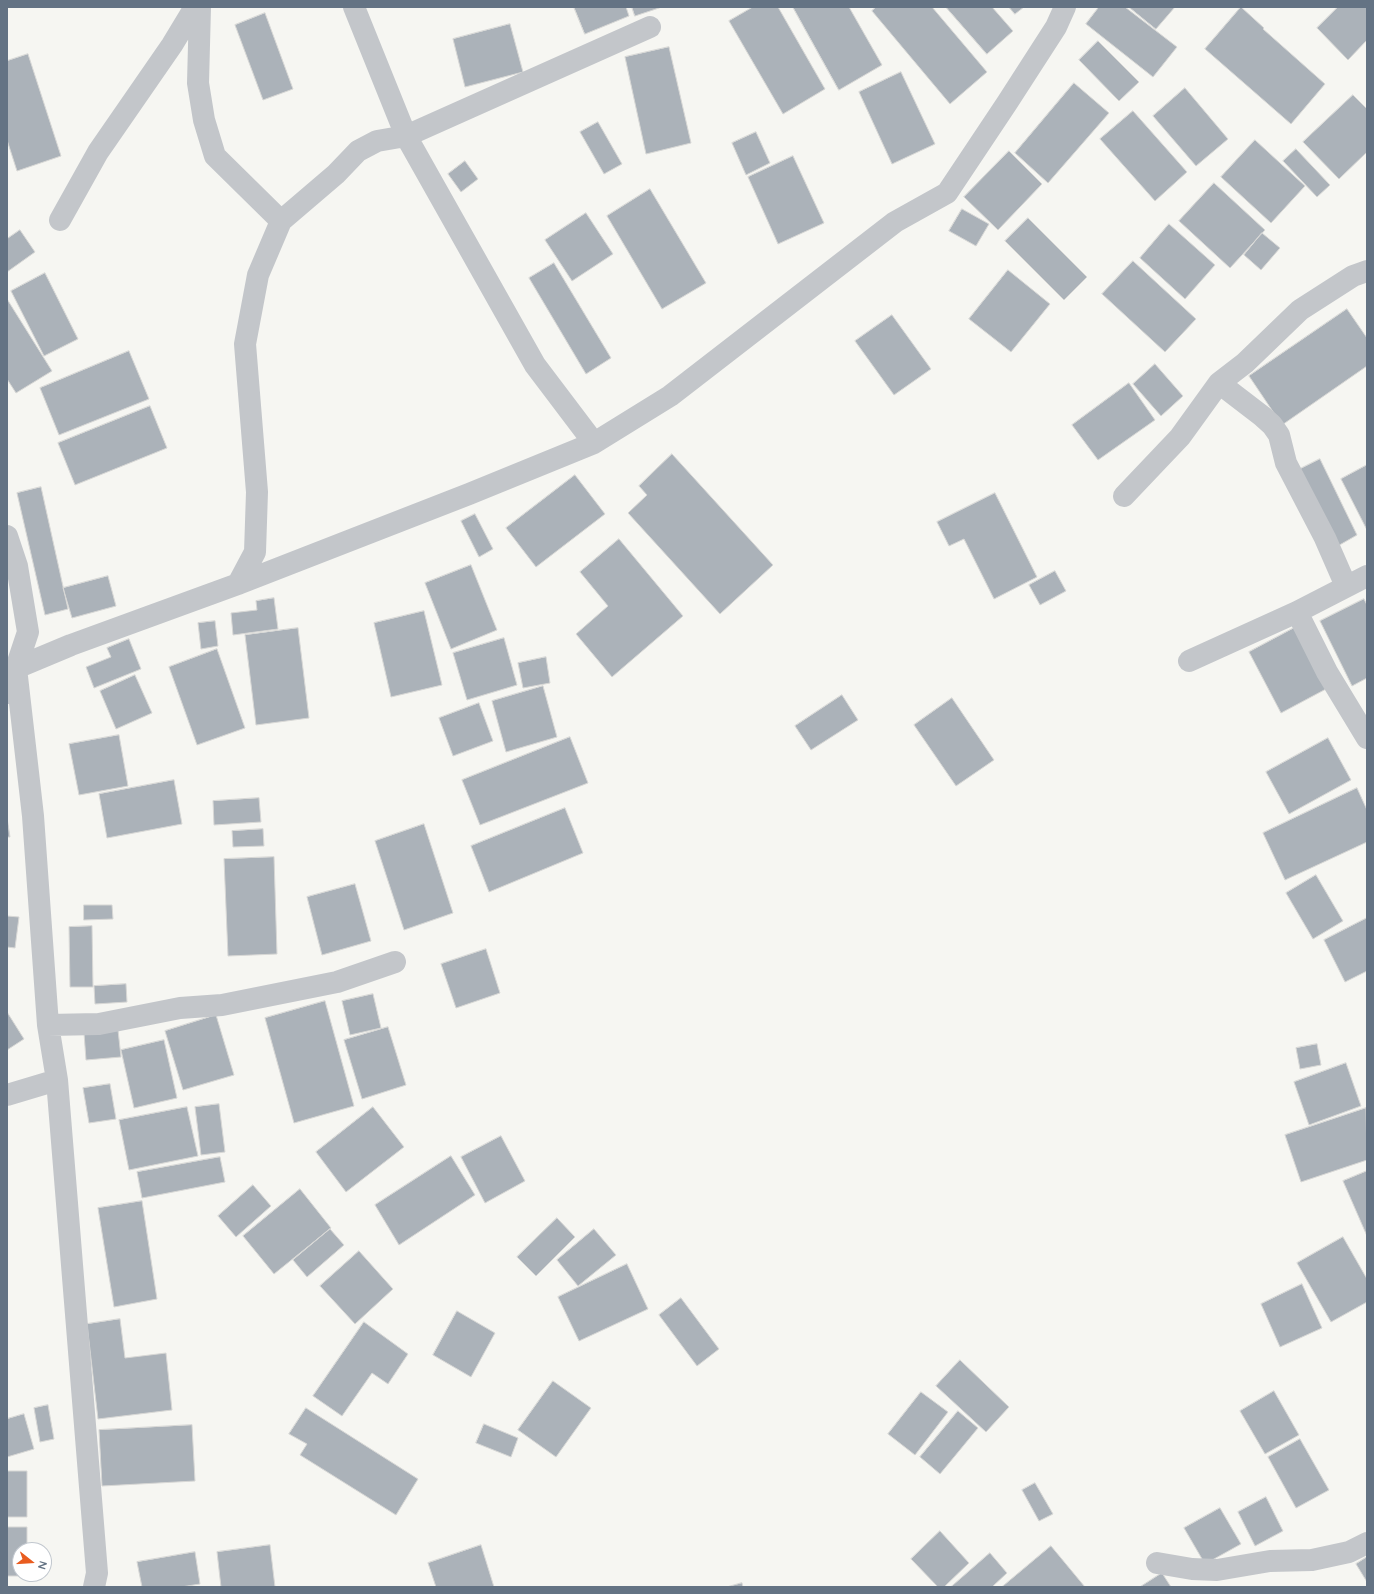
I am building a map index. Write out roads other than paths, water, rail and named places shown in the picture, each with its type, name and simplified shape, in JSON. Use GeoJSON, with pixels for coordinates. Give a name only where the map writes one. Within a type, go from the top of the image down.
{"type":"FeatureCollection","features":[{"type":"Feature","properties":{"kind":"street"},"geometry":{"type":"LineString","coordinates":[[60,220],[98,152],[172,45],[195,7]]}},
{"type":"Feature","properties":{"kind":"street"},"geometry":{"type":"LineString","coordinates":[[200,7],[198,82],[204,120],[215,156],[281,221]]}},
{"type":"Feature","properties":{"kind":"street"},"geometry":{"type":"LineString","coordinates":[[354,7],[406,136],[535,365],[594,443]]}},
{"type":"Feature","properties":{"kind":"street"},"geometry":{"type":"LineString","coordinates":[[16,668],[71,645],[238,584],[469,494],[594,443],[670,396],[895,222],[947,192],[1007,103],[1056,26],[1065,7]]}},
{"type":"Feature","properties":{"kind":"street"},"geometry":{"type":"LineString","coordinates":[[238,584],[255,552],[257,507],[245,344],[258,275],[281,221],[336,174],[358,151],[377,141],[406,136],[650,27]]}},
{"type":"Feature","properties":{"kind":"street"},"geometry":{"type":"LineString","coordinates":[[1124,496],[1180,438],[1219,383],[1245,363],[1300,310],[1353,276],[1367,271]]}},
{"type":"Feature","properties":{"kind":"street"},"geometry":{"type":"LineString","coordinates":[[1219,383],[1262,416],[1272,425],[1279,435],[1286,463],[1325,538],[1346,586]]}},
{"type":"Feature","properties":{"kind":"street"},"geometry":{"type":"LineString","coordinates":[[7,536],[17,566],[28,632],[7,693]]}},
{"type":"Feature","properties":{"kind":"street"},"geometry":{"type":"LineString","coordinates":[[1189,661],[1297,612],[1367,576]]}},
{"type":"Feature","properties":{"kind":"street"},"geometry":{"type":"LineString","coordinates":[[1297,612],[1326,672],[1367,738]]}},
{"type":"Feature","properties":{"kind":"street"},"geometry":{"type":"LineString","coordinates":[[16,668],[33,816],[48,1025],[57,1080],[97,1573],[94,1587]]}},
{"type":"Feature","properties":{"kind":"street"},"geometry":{"type":"LineString","coordinates":[[48,1025],[100,1024],[180,1008],[222,1005],[337,982],[395,962]]}},
{"type":"Feature","properties":{"kind":"street"},"geometry":{"type":"LineString","coordinates":[[7,1095],[57,1080]]}},
{"type":"Feature","properties":{"kind":"street"},"geometry":{"type":"LineString","coordinates":[[1157,1563],[1192,1569],[1217,1570],[1270,1561],[1312,1560],[1349,1552],[1367,1543]]}}]}
